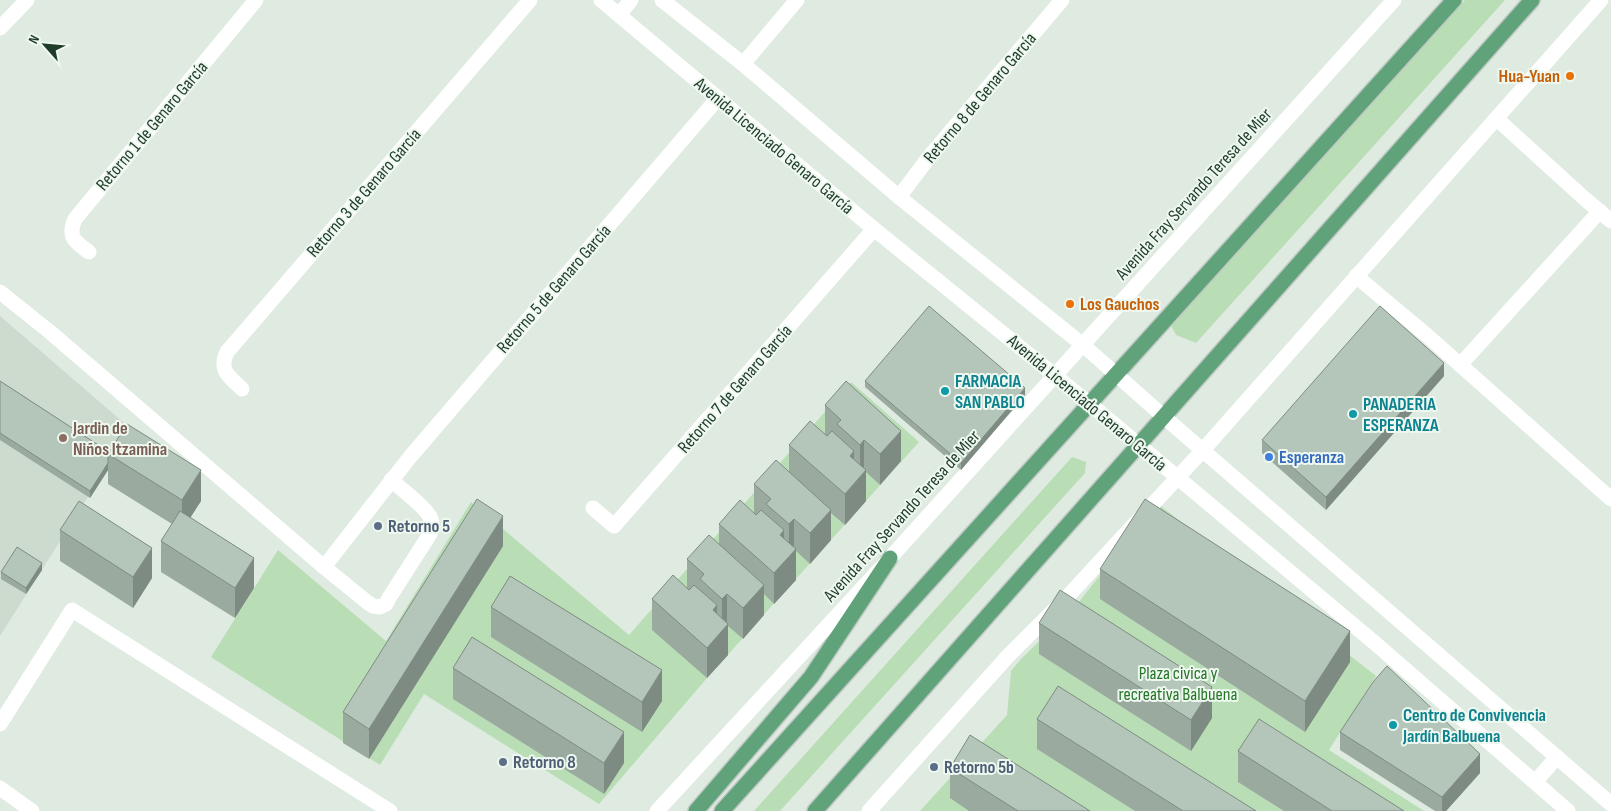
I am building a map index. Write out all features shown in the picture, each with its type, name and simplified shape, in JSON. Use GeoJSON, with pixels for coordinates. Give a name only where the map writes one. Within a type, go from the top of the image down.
{"type":"FeatureCollection","features":[{"type":"Feature","properties":{"kind":"main road"},"geometry":{"type":"LineString","coordinates":[[722,811],[1454,0]]}},
{"type":"Feature","properties":{"kind":"main road"},"geometry":{"type":"LineString","coordinates":[[820,806],[1532,0]]}},
{"type":"Feature","properties":{"kind":"main road"},"geometry":{"type":"LineString","coordinates":[[696,811],[811,677],[890,558]]}},
{"type":"Feature","properties":{"kind":"street"},"geometry":{"type":"LineString","coordinates":[[0,28],[26,0]]}},
{"type":"Feature","properties":{"kind":"street","name":"Retorno 1 de Genaro García"},"geometry":{"type":"LineString","coordinates":[[89,252],[77,243],[72,236],[71,227],[75,219],[256,0]]}},
{"type":"Feature","properties":{"kind":"street","name":"Retorno 3 de Genaro García"},"geometry":{"type":"LineString","coordinates":[[242,389],[228,376],[224,369],[223,360],[227,352],[530,0]]}},
{"type":"Feature","properties":{"kind":"street","name":"Avenida Licenciado Genaro García"},"geometry":{"type":"LineString","coordinates":[[601,0],[874,229],[1090,404],[1376,644],[1568,811]]}},
{"type":"Feature","properties":{"kind":"street"},"geometry":{"type":"LineString","coordinates":[[619,15],[631,0]]}},
{"type":"Feature","properties":{"kind":"street"},"geometry":{"type":"LineString","coordinates":[[662,0],[743,64],[899,197],[1083,345],[1611,804]]}},
{"type":"Feature","properties":{"kind":"street"},"geometry":{"type":"LineString","coordinates":[[743,64],[797,0]]}},
{"type":"Feature","properties":{"kind":"street","name":"Retorno 8 de Genaro García"},"geometry":{"type":"LineString","coordinates":[[899,197],[929,157],[1062,0]]}},
{"type":"Feature","properties":{"kind":"street","name":"Avenida Fray Servando Teresa de Mier"},"geometry":{"type":"LineString","coordinates":[[658,811],[890,558],[1394,0]]}},
{"type":"Feature","properties":{"kind":"street"},"geometry":{"type":"LineString","coordinates":[[869,811],[1008,656],[1068,596],[1203,450],[1601,0]]}},
{"type":"Feature","properties":{"kind":"street","name":"Retorno 5 de Genaro García"},"geometry":{"type":"LineString","coordinates":[[324,567],[391,480],[718,98]]}},
{"type":"Feature","properties":{"kind":"street"},"geometry":{"type":"LineString","coordinates":[[1460,365],[1605,216],[1497,119]]}},
{"type":"Feature","properties":{"kind":"street","name":"Retorno 7 de Genaro García"},"geometry":{"type":"LineString","coordinates":[[593,508],[614,526],[874,229]]}},
{"type":"Feature","properties":{"kind":"street"},"geometry":{"type":"LineString","coordinates":[[1356,276],[1611,499]]}},
{"type":"Feature","properties":{"kind":"street"},"geometry":{"type":"LineString","coordinates":[[0,292],[72,351],[324,567],[367,602],[380,608],[386,604],[430,534],[432,526],[432,519],[427,512],[391,480]]}},
{"type":"Feature","properties":{"kind":"street"},"geometry":{"type":"LineString","coordinates":[[0,724],[72,610],[390,811]]}},
{"type":"Feature","properties":{"kind":"street"},"geometry":{"type":"LineString","coordinates":[[1535,782],[1557,756]]}},
{"type":"Feature","properties":{"kind":"street"},"geometry":{"type":"LineString","coordinates":[[0,788],[32,811]]}},
{"type":"Feature","properties":{"kind":"shaded area","name":"Jardin de Niños Itzamina"},"geometry":{"type":"Polygon","coordinates":[[[0,316],[131,429],[0,636],[0,316]]]}},
{"type":"Feature","properties":{"kind":"green space"},"geometry":{"type":"Polygon","coordinates":[[[1465,0],[1505,0],[1196,343],[1176,335],[1170,323],[1465,0]]]}},
{"type":"Feature","properties":{"kind":"green space"},"geometry":{"type":"Polygon","coordinates":[[[851,382],[919,442],[707,678],[599,804],[424,694],[380,765],[211,657],[278,550],[386,641],[471,502],[629,635],[851,382]]]}},
{"type":"Feature","properties":{"kind":"green space"},"geometry":{"type":"Polygon","coordinates":[[[1072,457],[1086,462],[1085,473],[780,811],[754,811],[1072,457]]]}},
{"type":"Feature","properties":{"kind":"green space","name":"Plaza civica y recreativa Balbuena"},"geometry":{"type":"Polygon","coordinates":[[[1157,503],[1376,676],[1329,750],[1424,811],[920,811],[1007,715],[1011,671],[1078,603],[1157,503]]]}},
{"type":"Feature","properties":{"kind":"building","name":"FARMACIA SAN PABLO"},"geometry":{"type":"Polygon","coordinates":[[[929,306],[1025,388],[961,463],[865,381],[929,306]]]}},
{"type":"Feature","properties":{"kind":"building","name":"PANADERIA ESPERANZA"},"geometry":{"type":"Polygon","coordinates":[[[1380,306],[1444,363],[1326,497],[1262,440],[1380,306]]]}},
{"type":"Feature","properties":{"kind":"building"},"geometry":{"type":"Polygon","coordinates":[[[0,381],[109,452],[108,463],[90,491],[0,433],[0,381]]]}},
{"type":"Feature","properties":{"kind":"building"},"geometry":{"type":"Polygon","coordinates":[[[846,381],[901,431],[880,454],[864,440],[860,445],[837,424],[841,420],[825,405],[846,381]]]}},
{"type":"Feature","properties":{"kind":"building"},"geometry":{"type":"Polygon","coordinates":[[[810,421],[827,436],[832,431],[854,451],[850,456],[866,470],[845,494],[789,445],[810,421]]]}},
{"type":"Feature","properties":{"kind":"building"},"geometry":{"type":"Polygon","coordinates":[[[127,424],[201,470],[182,500],[108,454],[127,424]]]}},
{"type":"Feature","properties":{"kind":"building"},"geometry":{"type":"Polygon","coordinates":[[[776,460],[831,510],[810,533],[794,519],[789,524],[766,504],[771,499],[754,484],[776,460]]]}},
{"type":"Feature","properties":{"kind":"building"},"geometry":{"type":"Polygon","coordinates":[[[477,499],[503,516],[369,729],[343,712],[477,499]]]}},
{"type":"Feature","properties":{"kind":"building"},"geometry":{"type":"Polygon","coordinates":[[[1145,499],[1350,631],[1305,701],[1100,569],[1145,499]]]}},
{"type":"Feature","properties":{"kind":"building"},"geometry":{"type":"Polygon","coordinates":[[[740,500],[756,515],[761,510],[784,530],[780,535],[796,549],[774,573],[719,524],[740,500]]]}},
{"type":"Feature","properties":{"kind":"building"},"geometry":{"type":"Polygon","coordinates":[[[79,501],[152,548],[133,577],[60,530],[79,501]]]}},
{"type":"Feature","properties":{"kind":"building"},"geometry":{"type":"Polygon","coordinates":[[[180,511],[254,558],[235,588],[161,541],[180,511]]]}},
{"type":"Feature","properties":{"kind":"building"},"geometry":{"type":"Polygon","coordinates":[[[709,535],[764,585],[743,608],[727,594],[722,599],[700,579],[704,574],[687,559],[709,535]]]}},
{"type":"Feature","properties":{"kind":"building"},"geometry":{"type":"Polygon","coordinates":[[[17,547],[42,563],[26,588],[1,572],[17,547]]]}},
{"type":"Feature","properties":{"kind":"building"},"geometry":{"type":"Polygon","coordinates":[[[673,575],[689,590],[694,585],[717,605],[713,610],[728,624],[707,648],[652,599],[673,575]]]}},
{"type":"Feature","properties":{"kind":"building"},"geometry":{"type":"Polygon","coordinates":[[[510,576],[662,670],[642,702],[491,607],[510,576]]]}},
{"type":"Feature","properties":{"kind":"building"},"geometry":{"type":"Polygon","coordinates":[[[1060,590],[1212,687],[1191,720],[1039,623],[1060,590]]]}},
{"type":"Feature","properties":{"kind":"building"},"geometry":{"type":"Polygon","coordinates":[[[472,637],[624,732],[604,763],[453,668],[472,637]]]}},
{"type":"Feature","properties":{"kind":"building","name":"Centro de Convivencia Jardín Balbuena"},"geometry":{"type":"Polygon","coordinates":[[[1387,666],[1480,754],[1442,797],[1340,732],[1373,682],[1387,666]]]}},
{"type":"Feature","properties":{"kind":"building"},"geometry":{"type":"Polygon","coordinates":[[[1058,686],[1256,811],[1183,811],[1037,719],[1058,686]]]}},
{"type":"Feature","properties":{"kind":"building"},"geometry":{"type":"Polygon","coordinates":[[[1259,719],[1404,811],[1332,811],[1238,751],[1259,719]]]}},
{"type":"Feature","properties":{"kind":"building"},"geometry":{"type":"Polygon","coordinates":[[[970,735],[1090,811],[1018,811],[950,768],[970,735]]]}},
{"type":"Feature","properties":{"kind":"place","name":"Hua-Yuan"},"geometry":{"type":"Point","coordinates":[1570,76]}},
{"type":"Feature","properties":{"kind":"place","name":"Los Gauchos"},"geometry":{"type":"Point","coordinates":[1070,304]}},
{"type":"Feature","properties":{"kind":"place","name":"FARMACIA SAN PABLO"},"geometry":{"type":"Point","coordinates":[945,391]}},
{"type":"Feature","properties":{"kind":"place","name":"PANADERIA ESPERANZA"},"geometry":{"type":"Point","coordinates":[1353,414]}},
{"type":"Feature","properties":{"kind":"place","name":"Jardin de Niños Itzamina"},"geometry":{"type":"Point","coordinates":[63,438]}},
{"type":"Feature","properties":{"kind":"place","name":"Esperanza"},"geometry":{"type":"Point","coordinates":[1269,457]}},
{"type":"Feature","properties":{"kind":"place","name":"Retorno 5"},"geometry":{"type":"Point","coordinates":[378,526]}},
{"type":"Feature","properties":{"kind":"place","name":"Centro de Convivencia Jardín Balbuena"},"geometry":{"type":"Point","coordinates":[1393,725]}},
{"type":"Feature","properties":{"kind":"place","name":"Retorno 8"},"geometry":{"type":"Point","coordinates":[503,762]}},
{"type":"Feature","properties":{"kind":"place","name":"Retorno 5b"},"geometry":{"type":"Point","coordinates":[934,767]}}]}
